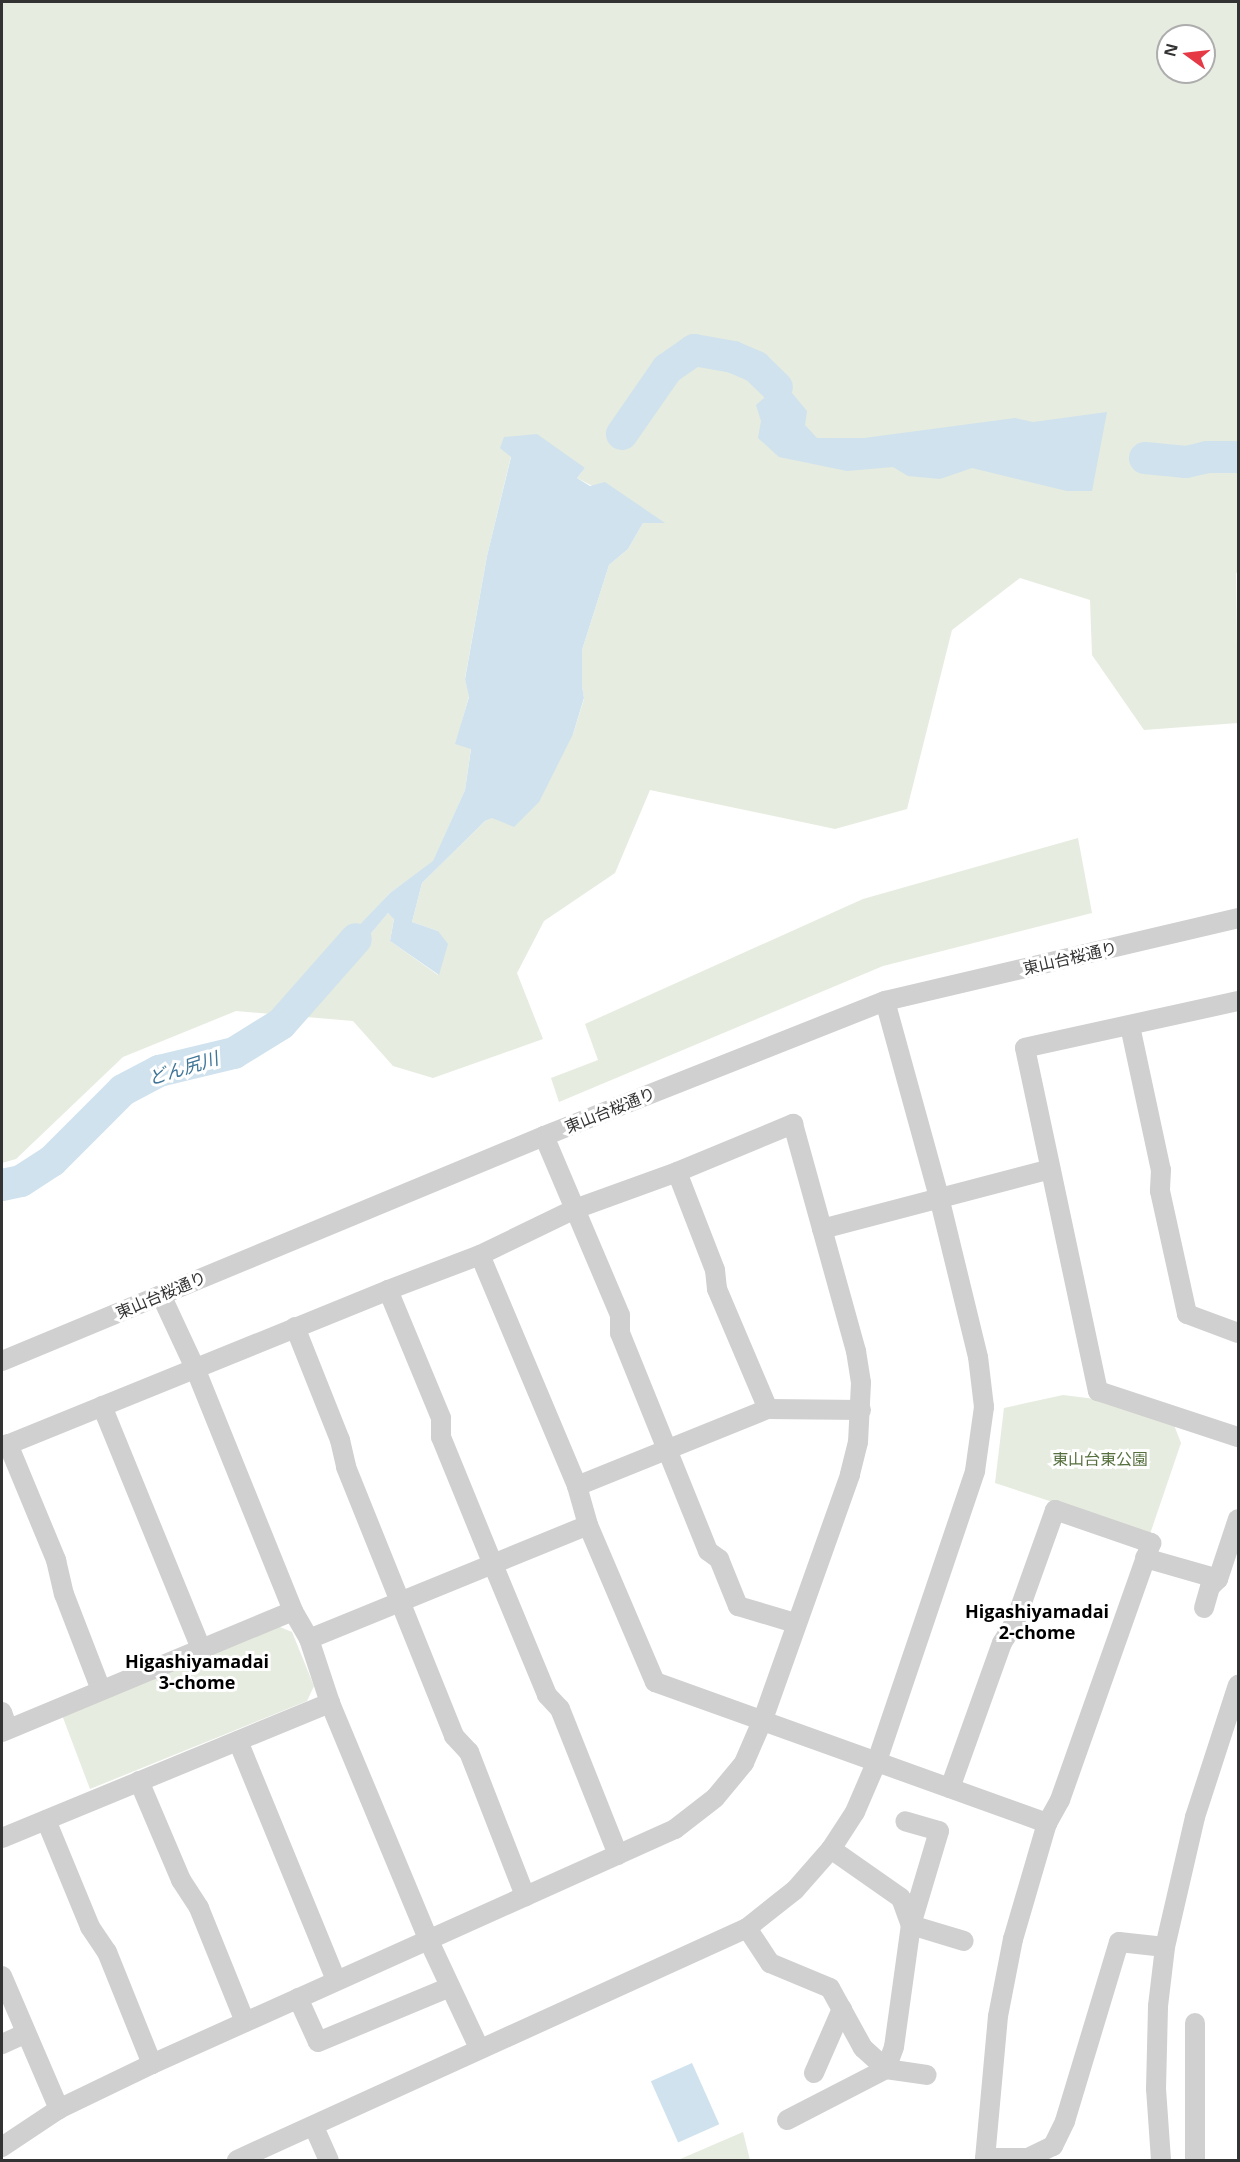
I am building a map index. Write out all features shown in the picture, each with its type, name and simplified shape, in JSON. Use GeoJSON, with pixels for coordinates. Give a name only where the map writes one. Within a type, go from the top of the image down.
{"type":"FeatureCollection","features":[{"type":"Feature","properties":{"kind":"street","name":"東山台桜通り"},"geometry":{"type":"LineString","coordinates":[[2,1361],[544,1136],[885,1001],[1239,918]]}},
{"type":"Feature","properties":{"kind":"street"},"geometry":{"type":"LineString","coordinates":[[237,2160],[314,2127],[479,2048],[747,1928],[795,1890],[831,1849],[855,1812],[876,1761],[975,1471],[984,1407],[978,1357],[939,1197],[885,1001]]}},
{"type":"Feature","properties":{"kind":"street"},"geometry":{"type":"LineString","coordinates":[[1237,1008],[1130,1026],[1025,1048],[1098,1391],[1239,1437]]}},
{"type":"Feature","properties":{"kind":"street"},"geometry":{"type":"LineString","coordinates":[[1130,1026],[1161,1170],[1160,1191],[1187,1314],[1239,1333]]}},
{"type":"Feature","properties":{"kind":"street"},"geometry":{"type":"LineString","coordinates":[[2,2147],[59,2109],[152,2064],[428,1938],[675,1829],[715,1798],[744,1762],[763,1719],[795,1623],[850,1475],[858,1442],[861,1410],[856,1351],[793,1124],[677,1172],[575,1209],[480,1255],[295,1327],[5,1446],[56,1560],[64,1594],[101,1690]]}},
{"type":"Feature","properties":{"kind":"street"},"geometry":{"type":"LineString","coordinates":[[544,1136],[620,1315],[620,1333],[669,1449],[708,1551],[719,1560],[738,1606],[795,1623]]}},
{"type":"Feature","properties":{"kind":"street"},"geometry":{"type":"LineString","coordinates":[[822,1229],[1050,1169]]}},
{"type":"Feature","properties":{"kind":"street"},"geometry":{"type":"LineString","coordinates":[[677,1172],[716,1270],[717,1289],[768,1409]]}},
{"type":"Feature","properties":{"kind":"street"},"geometry":{"type":"LineString","coordinates":[[480,1255],[577,1486],[588,1525],[655,1682],[1047,1823]]}},
{"type":"Feature","properties":{"kind":"street"},"geometry":{"type":"LineString","coordinates":[[388,1290],[441,1418],[441,1437],[547,1695],[560,1709],[618,1855]]}},
{"type":"Feature","properties":{"kind":"street"},"geometry":{"type":"LineString","coordinates":[[161,1295],[195,1368],[293,1611],[309,1639],[330,1703],[428,1938],[479,2048]]}},
{"type":"Feature","properties":{"kind":"street"},"geometry":{"type":"LineString","coordinates":[[295,1327],[340,1440],[346,1467],[454,1736],[469,1752],[525,1896]]}},
{"type":"Feature","properties":{"kind":"street"},"geometry":{"type":"LineString","coordinates":[[102,1406],[201,1649]]}},
{"type":"Feature","properties":{"kind":"street"},"geometry":{"type":"LineString","coordinates":[[577,1486],[768,1409],[861,1410]]}},
{"type":"Feature","properties":{"kind":"street"},"geometry":{"type":"LineString","coordinates":[[950,1788],[1002,1643],[1015,1622],[1055,1510],[1151,1543],[1060,1800],[1047,1823],[1012,1939],[998,2016],[985,2158],[1028,2158],[1053,2146],[1065,2121],[1119,1942],[1165,1947]]}},
{"type":"Feature","properties":{"kind":"street"},"geometry":{"type":"LineString","coordinates":[[1204,1608],[1210,1587],[1218,1580],[1239,1519]]}},
{"type":"Feature","properties":{"kind":"street"},"geometry":{"type":"LineString","coordinates":[[309,1639],[492,1562],[588,1525]]}},
{"type":"Feature","properties":{"kind":"street"},"geometry":{"type":"LineString","coordinates":[[1145,1558],[1218,1580]]}},
{"type":"Feature","properties":{"kind":"street"},"geometry":{"type":"LineString","coordinates":[[4,1724],[101,1690],[293,1611]]}},
{"type":"Feature","properties":{"kind":"street"},"geometry":{"type":"LineString","coordinates":[[1161,2160],[1156,2090],[1158,2006],[1165,1947],[1195,1817],[1231,1729],[1239,1685]]}},
{"type":"Feature","properties":{"kind":"street"},"geometry":{"type":"LineString","coordinates":[[2,1839],[330,1703]]}},
{"type":"Feature","properties":{"kind":"street"},"geometry":{"type":"LineString","coordinates":[[238,1741],[336,1980]]}},
{"type":"Feature","properties":{"kind":"street"},"geometry":{"type":"LineString","coordinates":[[139,1782],[181,1881],[199,1908],[245,2022]]}},
{"type":"Feature","properties":{"kind":"street"},"geometry":{"type":"LineString","coordinates":[[46,1820],[90,1927],[107,1952],[152,2064]]}},
{"type":"Feature","properties":{"kind":"street"},"geometry":{"type":"LineString","coordinates":[[787,2120],[886,2069],[894,2047],[911,1925],[939,1832],[905,1821]]}},
{"type":"Feature","properties":{"kind":"street"},"geometry":{"type":"LineString","coordinates":[[831,1849],[900,1898],[911,1925]]}},
{"type":"Feature","properties":{"kind":"street"},"geometry":{"type":"LineString","coordinates":[[911,1925],[964,1941]]}},
{"type":"Feature","properties":{"kind":"street"},"geometry":{"type":"LineString","coordinates":[[747,1928],[770,1963],[830,1988],[863,2048],[886,2069],[927,2075]]}},
{"type":"Feature","properties":{"kind":"street"},"geometry":{"type":"LineString","coordinates":[[2,1976],[24,2034],[59,2109]]}},
{"type":"Feature","properties":{"kind":"street"},"geometry":{"type":"LineString","coordinates":[[298,1998],[318,2042],[450,1986]]}},
{"type":"Feature","properties":{"kind":"street"},"geometry":{"type":"LineString","coordinates":[[814,2073],[842,2008]]}},
{"type":"Feature","properties":{"kind":"street"},"geometry":{"type":"LineString","coordinates":[[1195,2160],[1196,2023]]}},
{"type":"Feature","properties":{"kind":"street"},"geometry":{"type":"LineString","coordinates":[[2,2044],[24,2034]]}},
{"type":"Feature","properties":{"kind":"street"},"geometry":{"type":"LineString","coordinates":[[314,2127],[329,2160]]}},
{"type":"Feature","properties":{"kind":"green space"},"geometry":{"type":"Polygon","coordinates":[[[2,2],[1238,2],[1238,572],[1236,573],[1238,723],[1144,730],[1092,655],[1090,600],[1020,578],[952,630],[907,809],[835,829],[650,790],[615,873],[544,921],[517,973],[543,1039],[433,1078],[393,1066],[353,1021],[236,1011],[123,1057],[16,1159],[2,1163],[2,2]],[[511,456],[487,556],[465,678],[469,696],[456,743],[471,748],[465,790],[433,862],[390,893],[351,935],[363,943],[388,913],[394,918],[390,941],[438,975],[438,931],[412,922],[422,883],[485,821],[491,818],[573,734],[584,699],[582,650],[609,565],[628,549],[643,523],[664,523],[577,478],[585,468],[511,456]]]}},
{"type":"Feature","properties":{"kind":"green space"},"geometry":{"type":"Polygon","coordinates":[[[1078,838],[1092,913],[883,966],[559,1102],[551,1078],[598,1060],[585,1024],[863,899],[1078,838]]]}},
{"type":"Feature","properties":{"kind":"green space","name":"東山台東公園"},"geometry":{"type":"Polygon","coordinates":[[[1063,1395],[1095,1399],[1174,1425],[1181,1443],[1150,1534],[995,1483],[1004,1408],[1063,1395]]]}},
{"type":"Feature","properties":{"kind":"green space"},"geometry":{"type":"Polygon","coordinates":[[[275,1625],[292,1632],[314,1686],[307,1701],[90,1789],[62,1715],[275,1625]]]}},
{"type":"Feature","properties":{"kind":"green space"},"geometry":{"type":"Polygon","coordinates":[[[743,2132],[750,2160],[678,2160],[743,2132]]]}},
{"type":"Feature","properties":{"kind":"water"},"geometry":{"type":"Polygon","coordinates":[[[787,387],[807,411],[805,425],[817,438],[864,438],[1015,418],[1033,422],[1107,412],[1092,491],[1067,491],[972,468],[940,479],[908,476],[893,467],[847,471],[779,457],[758,438],[761,421],[756,405],[764,398],[765,389],[787,387]]]}},
{"type":"Feature","properties":{"kind":"water"},"geometry":{"type":"Polygon","coordinates":[[[537,434],[585,468],[577,478],[590,486],[605,482],[665,523],[643,523],[628,549],[609,565],[582,650],[584,698],[573,734],[539,802],[514,827],[492,818],[485,821],[422,883],[412,922],[438,931],[448,944],[439,975],[390,941],[394,919],[388,913],[363,943],[350,935],[390,893],[433,861],[465,790],[471,749],[455,744],[469,697],[465,679],[487,556],[511,457],[500,448],[504,437],[537,434]]]}},
{"type":"Feature","properties":{"kind":"water"},"geometry":{"type":"Polygon","coordinates":[[[692,2063],[719,2124],[678,2143],[651,2081],[692,2063]]]}},
{"type":"Feature","properties":{"kind":"waterway","name":"どん尻川"},"geometry":{"type":"LineString","coordinates":[[622,434],[667,369],[694,350],[733,357],[756,367],[777,387]]}},
{"type":"Feature","properties":{"kind":"waterway","name":"どん尻川"},"geometry":{"type":"LineString","coordinates":[[1145,458],[1186,462],[1207,457],[1238,457]]}},
{"type":"Feature","properties":{"kind":"waterway","name":"どん尻川"},"geometry":{"type":"LineString","coordinates":[[2,1185],[21,1181],[52,1161],[123,1090],[159,1071],[234,1053],[281,1024],[356,939]]}},
{"type":"Feature","properties":{"kind":"district","name":"Higashiyamadai 2-chome"},"geometry":{"type":"Point","coordinates":[1037,1622]}},
{"type":"Feature","properties":{"kind":"district","name":"Higashiyamadai 3-chome"},"geometry":{"type":"Point","coordinates":[197,1672]}}]}
